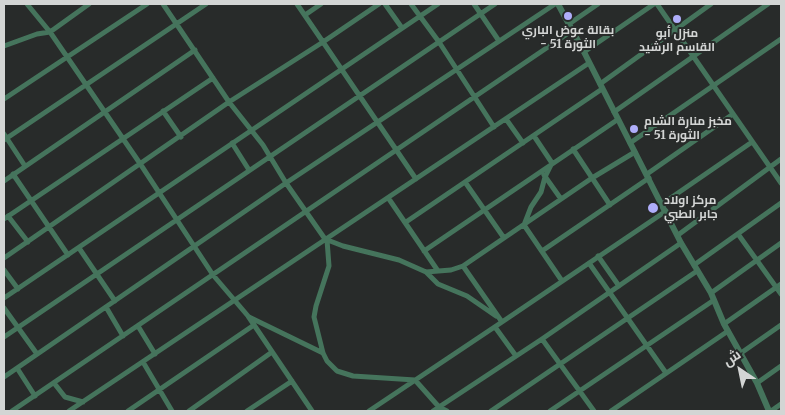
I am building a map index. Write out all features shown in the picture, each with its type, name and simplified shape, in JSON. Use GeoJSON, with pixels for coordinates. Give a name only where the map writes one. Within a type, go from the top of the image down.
{"type":"FeatureCollection","features":[{"type":"Feature","properties":{"kind":"street"},"geometry":{"type":"LineString","coordinates":[[27,4],[50,32],[141,165],[212,275],[248,316],[311,411]]}},
{"type":"Feature","properties":{"kind":"street"},"geometry":{"type":"LineString","coordinates":[[4,46],[37,34],[50,32],[89,4]]}},
{"type":"Feature","properties":{"kind":"street"},"geometry":{"type":"LineString","coordinates":[[4,99],[147,4]]}},
{"type":"Feature","properties":{"kind":"street"},"geometry":{"type":"LineString","coordinates":[[164,4],[229,102],[270,155],[286,184],[326,240],[329,266],[314,317],[323,353],[332,366],[344,374],[415,380],[439,407],[447,411]]}},
{"type":"Feature","properties":{"kind":"street"},"geometry":{"type":"LineString","coordinates":[[25,166],[5,138],[206,4]]}},
{"type":"Feature","properties":{"kind":"street"},"geometry":{"type":"LineString","coordinates":[[297,4],[416,179]]}},
{"type":"Feature","properties":{"kind":"street"},"geometry":{"type":"LineString","coordinates":[[305,15],[321,4]]}},
{"type":"Feature","properties":{"kind":"street"},"geometry":{"type":"LineString","coordinates":[[4,258],[141,165],[229,102],[379,4]]}},
{"type":"Feature","properties":{"kind":"street"},"geometry":{"type":"LineString","coordinates":[[385,4],[402,28]]}},
{"type":"Feature","properties":{"kind":"street"},"geometry":{"type":"LineString","coordinates":[[412,4],[494,127]]}},
{"type":"Feature","properties":{"kind":"street"},"geometry":{"type":"LineString","coordinates":[[4,298],[438,4]]}},
{"type":"Feature","properties":{"kind":"street"},"geometry":{"type":"LineString","coordinates":[[474,4],[499,42]]}},
{"type":"Feature","properties":{"kind":"street"},"geometry":{"type":"LineString","coordinates":[[4,337],[495,4]]}},
{"type":"Feature","properties":{"kind":"street"},"geometry":{"type":"LineString","coordinates":[[5,375],[556,4],[571,27],[681,243],[711,293],[724,324],[757,383],[770,411],[781,404]]}},
{"type":"Feature","properties":{"kind":"street"},"geometry":{"type":"LineString","coordinates":[[12,411],[475,96],[571,27],[598,4]]}},
{"type":"Feature","properties":{"kind":"street"},"geometry":{"type":"LineString","coordinates":[[584,52],[655,4],[675,29],[781,183]]}},
{"type":"Feature","properties":{"kind":"street"},"geometry":{"type":"LineString","coordinates":[[406,222],[534,136],[711,4]]}},
{"type":"Feature","properties":{"kind":"street"},"geometry":{"type":"LineString","coordinates":[[614,112],[768,4]]}},
{"type":"Feature","properties":{"kind":"street"},"geometry":{"type":"LineString","coordinates":[[630,143],[781,39]]}},
{"type":"Feature","properties":{"kind":"street"},"geometry":{"type":"LineString","coordinates":[[4,181],[195,50]]}},
{"type":"Feature","properties":{"kind":"street"},"geometry":{"type":"LineString","coordinates":[[70,411],[233,300],[389,199],[589,63]]}},
{"type":"Feature","properties":{"kind":"street"},"geometry":{"type":"LineString","coordinates":[[28,242],[6,217],[213,78]]}},
{"type":"Feature","properties":{"kind":"street"},"geometry":{"type":"LineString","coordinates":[[163,111],[181,137]]}},
{"type":"Feature","properties":{"kind":"street"},"geometry":{"type":"LineString","coordinates":[[542,251],[610,205],[733,114]]}},
{"type":"Feature","properties":{"kind":"street"},"geometry":{"type":"LineString","coordinates":[[506,119],[523,143]]}},
{"type":"Feature","properties":{"kind":"street"},"geometry":{"type":"LineString","coordinates":[[424,251],[617,120]]}},
{"type":"Feature","properties":{"kind":"street"},"geometry":{"type":"LineString","coordinates":[[534,136],[552,163]]}},
{"type":"Feature","properties":{"kind":"street"},"geometry":{"type":"LineString","coordinates":[[369,411],[495,327],[501,320],[589,263],[752,142]]}},
{"type":"Feature","properties":{"kind":"street"},"geometry":{"type":"LineString","coordinates":[[232,144],[249,170]]}},
{"type":"Feature","properties":{"kind":"street"},"geometry":{"type":"LineString","coordinates":[[573,149],[610,205]]}},
{"type":"Feature","properties":{"kind":"street"},"geometry":{"type":"LineString","coordinates":[[426,272],[451,270],[463,266],[592,178],[635,152]]}},
{"type":"Feature","properties":{"kind":"street"},"geometry":{"type":"LineString","coordinates":[[678,236],[781,159]]}},
{"type":"Feature","properties":{"kind":"street"},"geometry":{"type":"LineString","coordinates":[[524,225],[531,206],[541,192],[545,176],[552,163]]}},
{"type":"Feature","properties":{"kind":"street"},"geometry":{"type":"LineString","coordinates":[[541,170],[561,199]]}},
{"type":"Feature","properties":{"kind":"street"},"geometry":{"type":"LineString","coordinates":[[13,174],[68,255]]}},
{"type":"Feature","properties":{"kind":"street"},"geometry":{"type":"LineString","coordinates":[[465,182],[504,238]]}},
{"type":"Feature","properties":{"kind":"street"},"geometry":{"type":"LineString","coordinates":[[389,199],[438,271]]}},
{"type":"Feature","properties":{"kind":"street"},"geometry":{"type":"LineString","coordinates":[[491,411],[628,318],[781,203]]}},
{"type":"Feature","properties":{"kind":"street"},"geometry":{"type":"LineString","coordinates":[[524,225],[562,281]]}},
{"type":"Feature","properties":{"kind":"street"},"geometry":{"type":"LineString","coordinates":[[738,234],[779,285],[781,294]]}},
{"type":"Feature","properties":{"kind":"street"},"geometry":{"type":"LineString","coordinates":[[326,240],[399,260],[426,272],[438,284],[467,296],[501,320]]}},
{"type":"Feature","properties":{"kind":"street"},"geometry":{"type":"LineString","coordinates":[[433,411],[610,293],[681,243]]}},
{"type":"Feature","properties":{"kind":"street"},"geometry":{"type":"LineString","coordinates":[[711,293],[781,243]]}},
{"type":"Feature","properties":{"kind":"street"},"geometry":{"type":"LineString","coordinates":[[79,248],[115,302]]}},
{"type":"Feature","properties":{"kind":"street"},"geometry":{"type":"LineString","coordinates":[[598,256],[619,286]]}},
{"type":"Feature","properties":{"kind":"street"},"geometry":{"type":"LineString","coordinates":[[589,263],[666,373]]}},
{"type":"Feature","properties":{"kind":"street"},"geometry":{"type":"LineString","coordinates":[[463,266],[501,320]]}},
{"type":"Feature","properties":{"kind":"street"},"geometry":{"type":"LineString","coordinates":[[4,270],[18,289]]}},
{"type":"Feature","properties":{"kind":"street"},"geometry":{"type":"LineString","coordinates":[[724,324],[779,285]]}},
{"type":"Feature","properties":{"kind":"street"},"geometry":{"type":"LineString","coordinates":[[550,411],[714,300]]}},
{"type":"Feature","properties":{"kind":"street"},"geometry":{"type":"LineString","coordinates":[[106,307],[123,336]]}},
{"type":"Feature","properties":{"kind":"street"},"geometry":{"type":"LineString","coordinates":[[4,308],[37,354]]}},
{"type":"Feature","properties":{"kind":"street"},"geometry":{"type":"LineString","coordinates":[[248,316],[323,353]]}},
{"type":"Feature","properties":{"kind":"street"},"geometry":{"type":"LineString","coordinates":[[741,353],[781,324]]}},
{"type":"Feature","properties":{"kind":"street"},"geometry":{"type":"LineString","coordinates":[[128,411],[254,325]]}},
{"type":"Feature","properties":{"kind":"street"},"geometry":{"type":"LineString","coordinates":[[138,326],[155,354]]}},
{"type":"Feature","properties":{"kind":"street"},"geometry":{"type":"LineString","coordinates":[[495,327],[516,356]]}},
{"type":"Feature","properties":{"kind":"street"},"geometry":{"type":"LineString","coordinates":[[611,411],[728,331]]}},
{"type":"Feature","properties":{"kind":"street"},"geometry":{"type":"LineString","coordinates":[[542,339],[594,411]]}},
{"type":"Feature","properties":{"kind":"street"},"geometry":{"type":"LineString","coordinates":[[189,411],[272,352]]}},
{"type":"Feature","properties":{"kind":"street"},"geometry":{"type":"LineString","coordinates":[[142,362],[172,411]]}},
{"type":"Feature","properties":{"kind":"street"},"geometry":{"type":"LineString","coordinates":[[757,383],[781,366]]}},
{"type":"Feature","properties":{"kind":"street"},"geometry":{"type":"LineString","coordinates":[[18,368],[36,396]]}},
{"type":"Feature","properties":{"kind":"street"},"geometry":{"type":"LineString","coordinates":[[247,411],[292,381]]}},
{"type":"Feature","properties":{"kind":"street"},"geometry":{"type":"LineString","coordinates":[[54,383],[65,397],[83,402]]}},
{"type":"Feature","properties":{"kind":"place","name":"بقالة عوض الباري - الثورة 51"},"geometry":{"type":"Point","coordinates":[568,16]}},
{"type":"Feature","properties":{"kind":"place","name":"منزل أبو القاسم الرشيد"},"geometry":{"type":"Point","coordinates":[677,19]}},
{"type":"Feature","properties":{"kind":"place","name":"مخبز منارة الشام - الثورة 51"},"geometry":{"type":"Point","coordinates":[634,129]}},
{"type":"Feature","properties":{"kind":"place","name":"مركز اولاد جابر الطبي"},"geometry":{"type":"Point","coordinates":[653,208]}}]}
